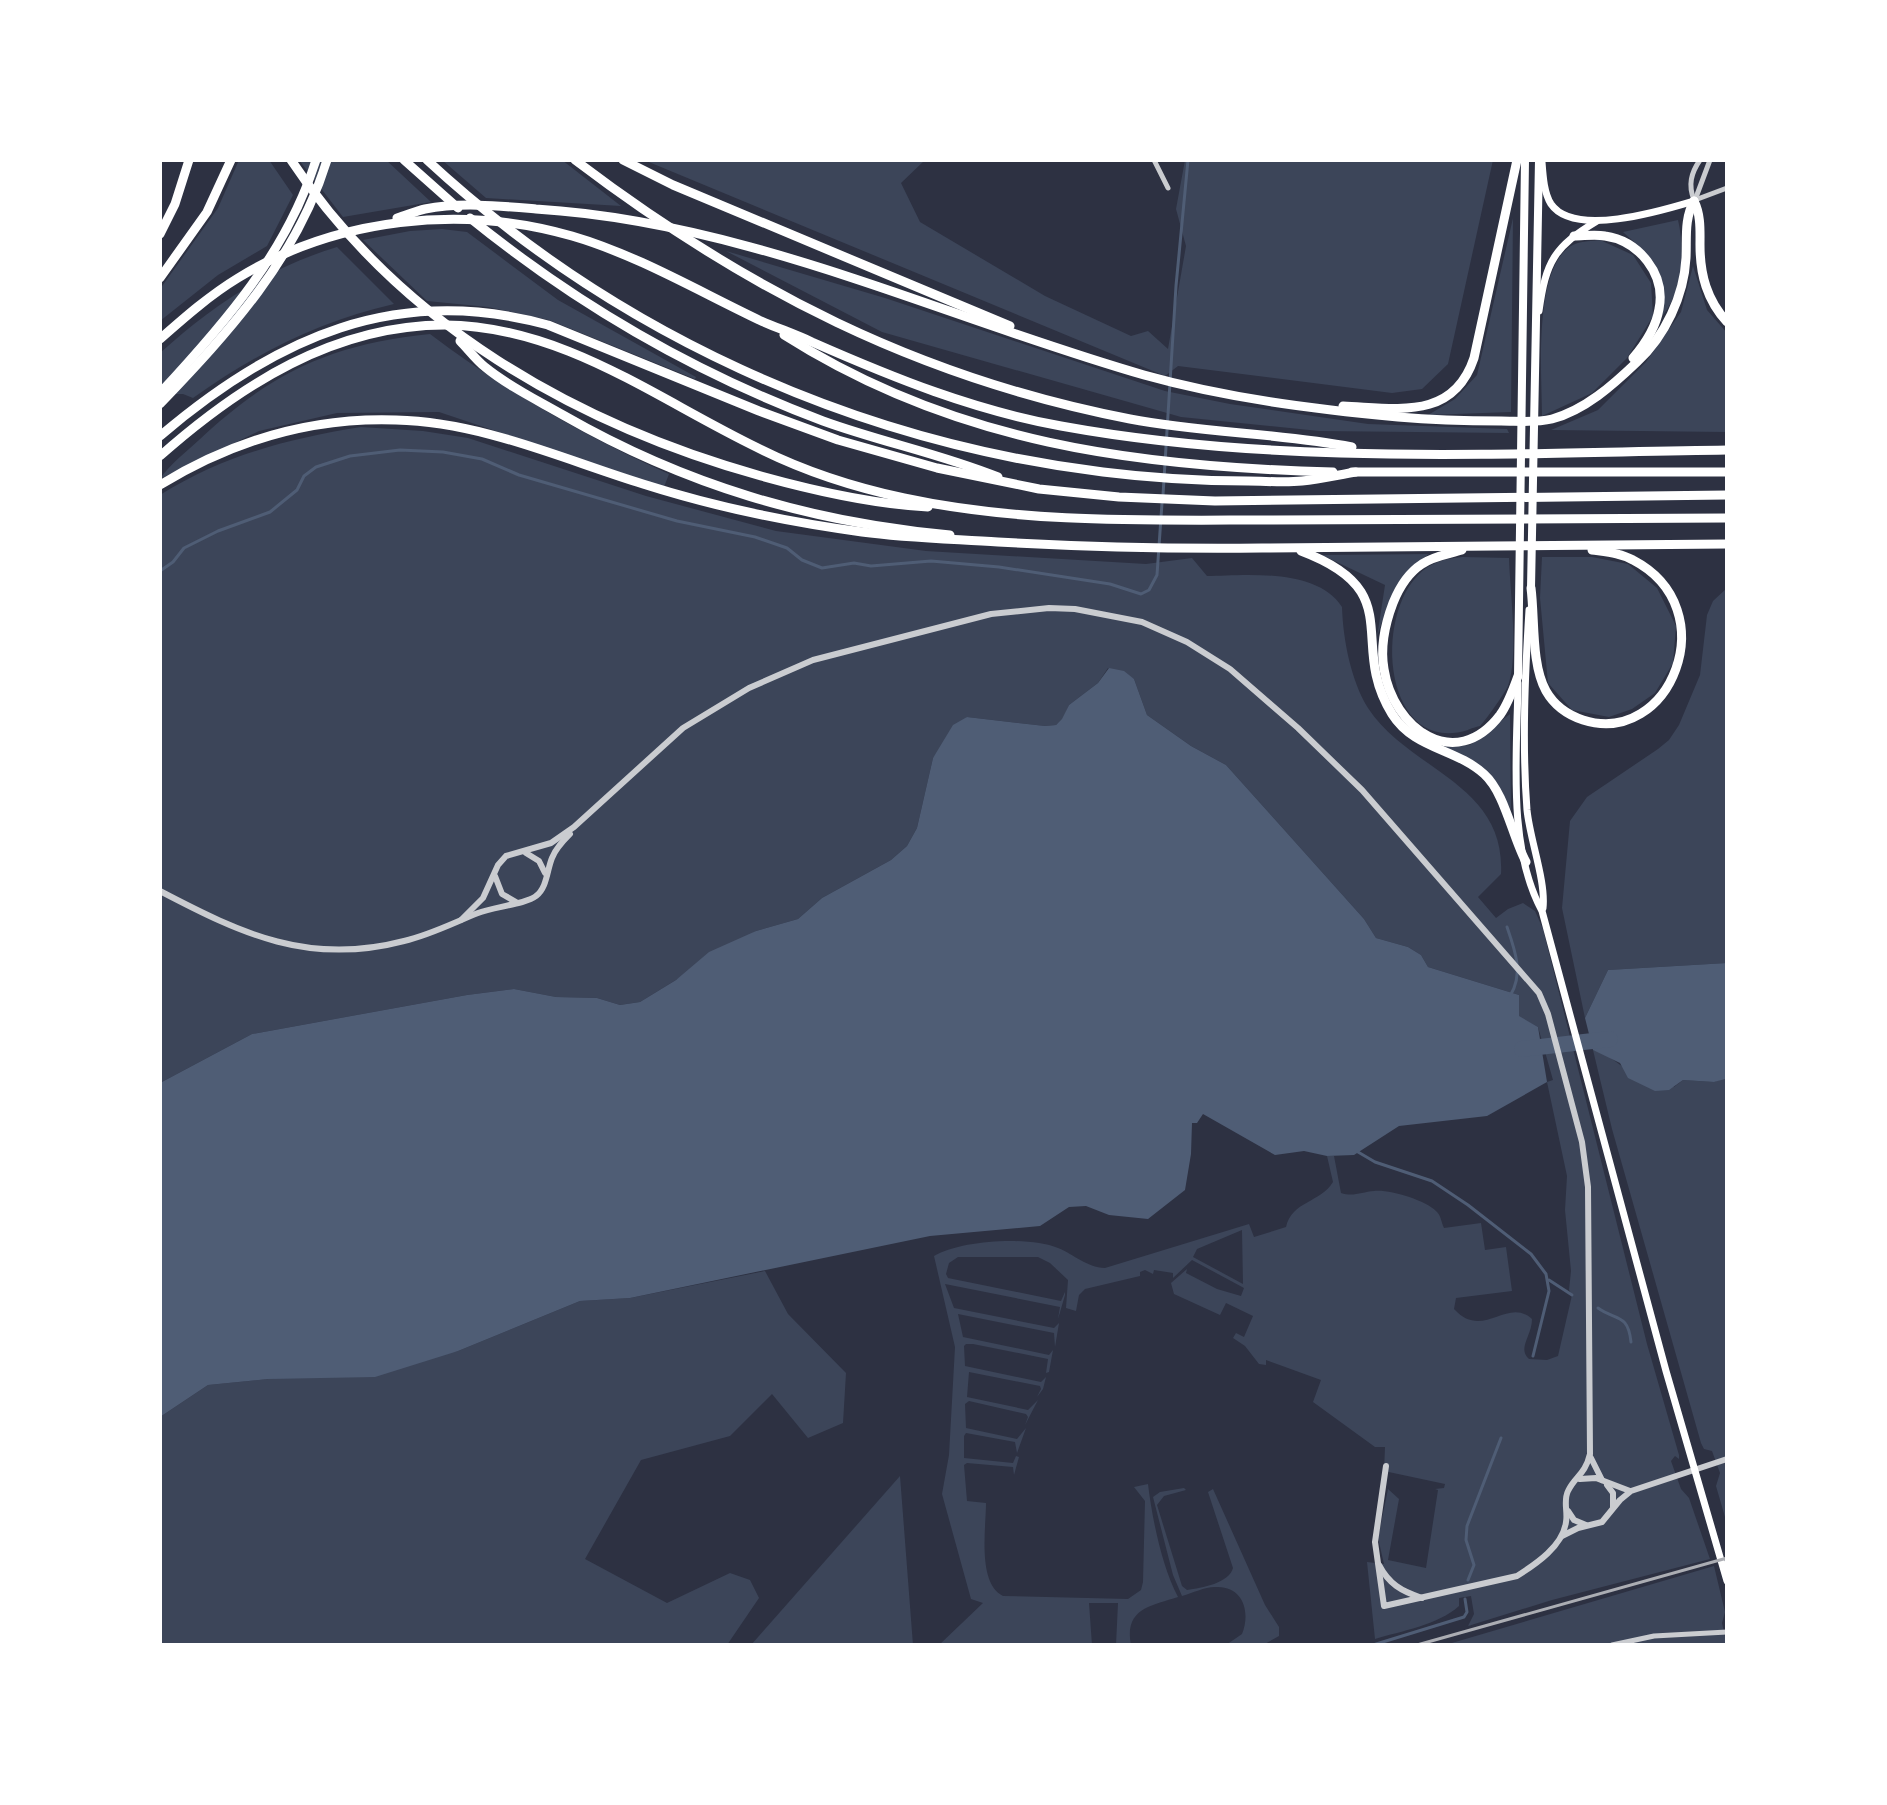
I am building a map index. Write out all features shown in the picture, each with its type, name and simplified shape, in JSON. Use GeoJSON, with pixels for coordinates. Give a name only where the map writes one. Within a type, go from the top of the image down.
{"type":"FeatureCollection","features":[{"type":"Feature","properties":{"kind":"highway"},"geometry":{"type":"LineString","coordinates":[[160,234],[175,204],[189,160]]}},
{"type":"Feature","properties":{"kind":"highway"},"geometry":{"type":"LineString","coordinates":[[160,278],[207,212],[231,160]]}},
{"type":"Feature","properties":{"kind":"highway"},"geometry":{"type":"LineString","coordinates":[[291,160],[358,244],[401,287],[441,321],[497,361],[603,419],[679,450],[758,475],[904,506],[1057,518],[1727,518]]}},
{"type":"Feature","properties":{"kind":"highway"},"geometry":{"type":"LineString","coordinates":[[160,393],[253,284],[292,221],[316,160]]}},
{"type":"Feature","properties":{"kind":"highway"},"geometry":{"type":"LineString","coordinates":[[160,404],[223,336],[271,275],[305,216],[327,160]]}},
{"type":"Feature","properties":{"kind":"highway"},"geometry":{"type":"LineString","coordinates":[[404,160],[470,218],[535,268],[603,313],[674,354],[747,390],[804,413],[881,441],[965,464],[1020,486]]}},
{"type":"Feature","properties":{"kind":"highway"},"geometry":{"type":"LineString","coordinates":[[427,160],[501,222],[585,283],[664,331],[754,376],[856,416],[953,445],[1042,463],[1152,478],[1301,481],[1356,472]]}},
{"type":"Feature","properties":{"kind":"highway"},"geometry":{"type":"LineString","coordinates":[[575,160],[659,222],[719,261],[789,301],[920,359],[1006,389],[1075,407],[1178,427],[1317,440],[1379,453]]}},
{"type":"Feature","properties":{"kind":"highway"},"geometry":{"type":"LineString","coordinates":[[623,160],[685,190],[991,317],[1038,340]]}},
{"type":"Feature","properties":{"kind":"highway"},"geometry":{"type":"LineString","coordinates":[[1313,406],[1415,408],[1440,401],[1462,383],[1474,358],[1517,160]]}},
{"type":"Feature","properties":{"kind":"highway"},"geometry":{"type":"LineString","coordinates":[[1694,201],[1700,215],[1700,259],[1704,285],[1727,322]]}},
{"type":"Feature","properties":{"kind":"highway"},"geometry":{"type":"LineString","coordinates":[[160,339],[206,300],[240,277],[319,241],[425,209],[501,207],[567,211],[703,233],[782,255],[1159,379],[1231,395],[1337,411],[1432,420],[1542,421],[1564,415],[1585,404],[1648,350],[1673,311],[1684,274],[1687,215],[1694,201]]}},
{"type":"Feature","properties":{"kind":"highway"},"geometry":{"type":"LineString","coordinates":[[372,227],[437,219],[482,220],[525,225],[574,236],[621,254],[765,323],[881,373],[967,404],[1047,424],[1177,443],[1379,453],[1727,450]]}},
{"type":"Feature","properties":{"kind":"highway"},"geometry":{"type":"LineString","coordinates":[[1574,236],[1606,236],[1625,243],[1643,255],[1656,277],[1660,298],[1657,318],[1642,346],[1619,377]]}},
{"type":"Feature","properties":{"kind":"highway"},"geometry":{"type":"LineString","coordinates":[[160,436],[223,386],[267,359],[332,329],[387,314],[458,310],[497,313],[548,325],[817,433],[906,460],[1020,486],[1173,500],[1727,495]]}},
{"type":"Feature","properties":{"kind":"highway"},"geometry":{"type":"LineString","coordinates":[[441,321],[484,367],[597,434],[691,478],[751,499],[801,510],[873,525],[993,542]]}},
{"type":"Feature","properties":{"kind":"highway"},"geometry":{"type":"LineString","coordinates":[[765,323],[807,350],[963,419],[1055,445],[1153,462],[1260,470],[1356,472],[1727,472]]}},
{"type":"Feature","properties":{"kind":"highway"},"geometry":{"type":"LineString","coordinates":[[160,456],[223,405],[292,363],[348,339],[436,325],[480,327],[531,337],[570,350],[753,446],[803,468],[870,490],[963,509]]}},
{"type":"Feature","properties":{"kind":"highway"},"geometry":{"type":"LineString","coordinates":[[160,485],[220,453],[291,430],[360,420],[417,421],[491,434],[664,491],[768,517],[893,536],[1147,549],[1727,544]]}},
{"type":"Feature","properties":{"kind":"highway"},"geometry":{"type":"LineString","coordinates":[[1531,588],[1540,674],[1546,691],[1557,706],[1581,720],[1610,723],[1640,713],[1658,699],[1676,673],[1681,653],[1681,623],[1672,597],[1656,577],[1633,560],[1618,554],[1569,545]]}},
{"type":"Feature","properties":{"kind":"highway"},"geometry":{"type":"LineString","coordinates":[[1475,546],[1423,563],[1400,588],[1382,644],[1388,688],[1401,713],[1418,731],[1436,740],[1457,742],[1479,734],[1495,721],[1518,676]]}},
{"type":"Feature","properties":{"kind":"highway"},"geometry":{"type":"LineString","coordinates":[[1294,548],[1337,566],[1356,583],[1368,607],[1378,683],[1391,712],[1413,737],[1474,766],[1488,778],[1501,798],[1514,840],[1526,862]]}},
{"type":"Feature","properties":{"kind":"main road"},"geometry":{"type":"LineString","coordinates":[[1525,160],[1517,800],[1534,893],[1542,911],[1666,1371],[1727,1581]]}},
{"type":"Feature","properties":{"kind":"main road"},"geometry":{"type":"LineString","coordinates":[[1540,160],[1547,193],[1556,210],[1566,215],[1597,221],[1694,201]]}},
{"type":"Feature","properties":{"kind":"main road"},"geometry":{"type":"LineString","coordinates":[[1540,160],[1526,784],[1530,831],[1542,890],[1542,911]]}},
{"type":"Feature","properties":{"kind":"main road"},"geometry":{"type":"LineString","coordinates":[[1534,348],[1547,267],[1554,254],[1597,221]]}},
{"type":"Feature","properties":{"kind":"street"},"geometry":{"type":"LineString","coordinates":[[1154,160],[1168,188]]}},
{"type":"Feature","properties":{"kind":"street"},"geometry":{"type":"LineString","coordinates":[[1694,201],[1690,180],[1700,160]]}},
{"type":"Feature","properties":{"kind":"street"},"geometry":{"type":"LineString","coordinates":[[1694,201],[1710,160]]}},
{"type":"Feature","properties":{"kind":"street"},"geometry":{"type":"LineString","coordinates":[[1694,201],[1727,188]]}},
{"type":"Feature","properties":{"kind":"street"},"geometry":{"type":"LineString","coordinates":[[461,920],[483,898],[498,865],[506,856],[551,843],[574,827],[683,728],[749,688],[813,660],[991,614],[1049,608],[1100,612],[1142,622],[1187,642],[1230,669],[1298,728],[1362,790],[1535,989],[1548,1014],[1587,1171],[1590,1454],[1594,1468],[1614,1497],[1612,1511]]}},
{"type":"Feature","properties":{"kind":"street"},"geometry":{"type":"LineString","coordinates":[[160,891],[248,934],[280,944],[334,950],[381,947],[426,935],[493,906],[528,901],[538,895],[556,850],[574,827]]}},
{"type":"Feature","properties":{"kind":"street"},"geometry":{"type":"LineString","coordinates":[[524,852],[539,861],[545,877]]}},
{"type":"Feature","properties":{"kind":"street"},"geometry":{"type":"LineString","coordinates":[[495,876],[502,894],[517,902]]}},
{"type":"Feature","properties":{"kind":"street"},"geometry":{"type":"LineString","coordinates":[[1562,1536],[1566,1524],[1567,1494],[1585,1471],[1590,1454]]}},
{"type":"Feature","properties":{"kind":"street"},"geometry":{"type":"LineString","coordinates":[[1386,1466],[1375,1542],[1384,1606],[1517,1576],[1534,1566],[1562,1536],[1605,1521],[1620,1500],[1631,1491],[1727,1459]]}},
{"type":"Feature","properties":{"kind":"street"},"geometry":{"type":"LineString","coordinates":[[1577,1481],[1589,1477],[1631,1491]]}},
{"type":"Feature","properties":{"kind":"street"},"geometry":{"type":"LineString","coordinates":[[1567,1508],[1574,1520],[1590,1526]]}},
{"type":"Feature","properties":{"kind":"street"},"geometry":{"type":"LineString","coordinates":[[1376,1558],[1387,1579],[1401,1591],[1422,1598]]}},
{"type":"Feature","properties":{"kind":"street"},"geometry":{"type":"LineString","coordinates":[[1612,1645],[1654,1636],[1727,1632]]}},
{"type":"Feature","properties":{"kind":"shaded area"},"geometry":{"type":"Polygon","coordinates":[[[239,160],[269,160],[293,195],[267,246],[218,275],[160,321],[160,289],[218,208],[239,160]]]}},
{"type":"Feature","properties":{"kind":"shaded area"},"geometry":{"type":"Polygon","coordinates":[[[299,160],[386,160],[431,202],[343,217],[299,160]]]}},
{"type":"Feature","properties":{"kind":"shaded area"},"geometry":{"type":"Polygon","coordinates":[[[442,160],[562,160],[621,206],[486,198],[442,160]]]}},
{"type":"Feature","properties":{"kind":"shaded area"},"geometry":{"type":"Polygon","coordinates":[[[644,160],[925,160],[901,183],[920,222],[1045,296],[1131,336],[1148,331],[1168,349],[1186,246],[1176,209],[1185,160],[1493,160],[1448,364],[1422,389],[1392,393],[1178,366],[1165,376],[644,160]]]}},
{"type":"Feature","properties":{"kind":"shaded area"},"geometry":{"type":"Polygon","coordinates":[[[1513,218],[1511,412],[1428,415],[1455,399],[1477,375],[1513,218]]]}},
{"type":"Feature","properties":{"kind":"shaded area"},"geometry":{"type":"Polygon","coordinates":[[[1678,220],[1681,257],[1678,284],[1661,317],[1663,289],[1657,268],[1623,232],[1678,220]]]}},
{"type":"Feature","properties":{"kind":"shaded area"},"geometry":{"type":"Polygon","coordinates":[[[442,229],[467,232],[558,300],[695,379],[549,320],[488,307],[427,301],[363,240],[410,231],[442,229]]]}},
{"type":"Feature","properties":{"kind":"shaded area"},"geometry":{"type":"Polygon","coordinates":[[[1600,240],[1633,255],[1651,283],[1653,316],[1627,358],[1592,393],[1542,416],[1542,322],[1552,273],[1561,255],[1575,244],[1600,240]]]}},
{"type":"Feature","properties":{"kind":"shaded area"},"geometry":{"type":"Polygon","coordinates":[[[337,247],[394,304],[340,320],[289,341],[240,367],[193,398],[183,394],[160,394],[160,353],[180,336],[242,290],[288,266],[337,247]]]}},
{"type":"Feature","properties":{"kind":"shaded area"},"geometry":{"type":"Polygon","coordinates":[[[726,251],[885,298],[1165,391],[1230,404],[1368,424],[1507,429],[1509,433],[1319,431],[1181,417],[882,332],[726,251]]]}},
{"type":"Feature","properties":{"kind":"shaded area"},"geometry":{"type":"Polygon","coordinates":[[[1693,266],[1707,310],[1727,333],[1727,432],[1551,430],[1598,410],[1646,362],[1681,312],[1693,266]]]}},
{"type":"Feature","properties":{"kind":"shaded area"},"geometry":{"type":"Polygon","coordinates":[[[430,334],[546,411],[669,474],[664,487],[439,412],[337,413],[259,431],[160,479],[226,416],[278,379],[305,365],[363,345],[430,334]]]}},
{"type":"Feature","properties":{"kind":"shaded area"},"geometry":{"type":"Polygon","coordinates":[[[361,427],[468,438],[646,496],[776,531],[926,551],[1146,564],[1192,558],[1207,576],[1280,576],[1316,586],[1331,594],[1342,607],[1349,659],[1368,708],[1385,729],[1472,798],[1488,818],[1498,843],[1501,874],[1478,897],[1496,918],[1523,903],[1535,911],[1543,929],[1647,1344],[1679,1455],[1679,1459],[1675,1456],[1671,1461],[1681,1489],[1689,1498],[1710,1559],[1552,1600],[1468,1626],[1474,1614],[1471,1596],[1459,1598],[1459,1606],[1441,1618],[1375,1639],[1367,1562],[1384,1564],[1378,1538],[1388,1489],[1399,1499],[1388,1560],[1426,1568],[1438,1490],[1435,1489],[1444,1488],[1445,1484],[1384,1471],[1385,1447],[1375,1447],[1313,1402],[1321,1380],[1266,1360],[1266,1365],[1259,1364],[1245,1346],[1233,1338],[1236,1333],[1244,1337],[1253,1316],[1226,1303],[1220,1315],[1174,1294],[1171,1283],[1187,1269],[1186,1273],[1217,1289],[1241,1296],[1244,1288],[1192,1260],[1173,1278],[1173,1273],[1154,1270],[1153,1274],[1145,1270],[1140,1272],[1140,1276],[1085,1289],[1079,1295],[1076,1311],[1066,1308],[1068,1280],[1050,1263],[1038,1257],[958,1257],[949,1263],[948,1278],[1061,1301],[1065,1292],[1058,1319],[1060,1307],[945,1284],[954,1308],[1054,1328],[1059,1323],[1055,1347],[1054,1333],[958,1314],[963,1337],[1049,1355],[1053,1350],[1049,1372],[1046,1373],[1048,1359],[973,1344],[964,1346],[965,1366],[1041,1382],[1046,1377],[1037,1397],[1040,1386],[969,1372],[967,1397],[1028,1410],[1038,1400],[1025,1425],[1026,1414],[969,1401],[965,1404],[966,1428],[1017,1439],[1026,1428],[1017,1453],[1015,1442],[966,1433],[964,1436],[964,1458],[1013,1463],[1016,1456],[1019,1457],[1014,1475],[1013,1467],[964,1465],[967,1501],[986,1503],[985,1554],[989,1580],[1003,1596],[1128,1599],[1141,1590],[1143,1582],[1145,1501],[1134,1487],[1148,1484],[1158,1542],[1178,1597],[1149,1607],[1135,1616],[1131,1624],[1131,1645],[1116,1645],[1118,1603],[1089,1603],[1092,1645],[939,1645],[983,1603],[971,1599],[942,1494],[949,1455],[955,1347],[934,1256],[978,1243],[1030,1242],[1058,1248],[1086,1263],[1105,1268],[1249,1224],[1254,1237],[1286,1227],[1294,1212],[1327,1189],[1333,1182],[1327,1156],[1334,1156],[1341,1193],[1381,1191],[1406,1196],[1436,1211],[1444,1228],[1481,1223],[1485,1250],[1506,1247],[1512,1291],[1456,1298],[1454,1309],[1475,1321],[1513,1312],[1523,1313],[1532,1319],[1524,1350],[1529,1359],[1547,1360],[1558,1356],[1572,1295],[1569,1290],[1571,1271],[1565,1210],[1567,1176],[1547,1082],[1553,1080],[1538,1027],[1519,1017],[1519,995],[1428,967],[1421,955],[1408,947],[1376,938],[1364,919],[1226,765],[1191,746],[1147,715],[1134,679],[1108,668],[1098,683],[1069,705],[1063,719],[1056,725],[967,717],[933,758],[917,828],[907,846],[891,860],[822,898],[798,919],[756,931],[640,1002],[620,1005],[597,998],[556,997],[514,989],[467,995],[252,1034],[160,1083],[160,495],[232,459],[282,443],[361,427]],[[1242,1230],[1197,1249],[1193,1257],[1243,1284],[1242,1230]]]}},
{"type":"Feature","properties":{"kind":"shaded area"},"geometry":{"type":"Polygon","coordinates":[[[1429,554],[1408,572],[1395,590],[1377,637],[1385,585],[1322,555],[1429,554]]]}},
{"type":"Feature","properties":{"kind":"shaded area"},"geometry":{"type":"Polygon","coordinates":[[[1462,557],[1509,558],[1513,641],[1511,673],[1506,690],[1480,726],[1438,732],[1415,719],[1400,696],[1393,666],[1393,633],[1401,602],[1416,577],[1438,562],[1462,557]]]}},
{"type":"Feature","properties":{"kind":"shaded area"},"geometry":{"type":"Polygon","coordinates":[[[1542,557],[1592,557],[1628,564],[1657,588],[1676,626],[1673,663],[1655,693],[1632,709],[1609,717],[1572,710],[1548,683],[1540,598],[1542,557]]]}},
{"type":"Feature","properties":{"kind":"shaded area"},"geometry":{"type":"Polygon","coordinates":[[[1727,588],[1727,963],[1608,970],[1585,1018],[1562,908],[1570,821],[1587,797],[1669,740],[1679,725],[1700,675],[1707,615],[1713,601],[1727,588]]]}},
{"type":"Feature","properties":{"kind":"shaded area"},"geometry":{"type":"Polygon","coordinates":[[[1109,668],[1124,671],[1134,679],[1147,715],[1191,746],[1226,765],[1364,919],[1376,938],[1408,947],[1421,955],[1428,967],[1519,995],[1519,1016],[1538,1027],[1547,1082],[1487,1116],[1399,1126],[1354,1155],[1327,1156],[1304,1151],[1275,1155],[1203,1114],[1197,1123],[1192,1123],[1185,1190],[1148,1219],[1109,1215],[1086,1206],[1069,1207],[1040,1226],[930,1236],[630,1298],[580,1301],[458,1351],[375,1377],[268,1379],[208,1385],[160,1417],[160,1083],[252,1034],[467,995],[514,989],[556,997],[597,998],[620,1005],[640,1002],[676,980],[709,952],[756,931],[798,919],[822,898],[891,860],[907,846],[917,828],[933,758],[953,725],[967,717],[1056,725],[1069,705],[1098,683],[1109,668]]]}},
{"type":"Feature","properties":{"kind":"shaded area"},"geometry":{"type":"Polygon","coordinates":[[[1510,714],[1511,810],[1484,770],[1441,747],[1470,745],[1510,714]]]}},
{"type":"Feature","properties":{"kind":"shaded area"},"geometry":{"type":"Polygon","coordinates":[[[1727,963],[1725,1079],[1714,1082],[1683,1080],[1669,1090],[1655,1091],[1628,1078],[1620,1063],[1593,1050],[1585,1018],[1608,970],[1727,963]]]}},
{"type":"Feature","properties":{"kind":"shaded area"},"geometry":{"type":"Polygon","coordinates":[[[1593,1050],[1604,1053],[1623,1067],[1674,1087],[1683,1080],[1714,1082],[1727,1077],[1727,1524],[1716,1486],[1720,1473],[1712,1451],[1704,1449],[1701,1443],[1612,1129],[1593,1050]]]}},
{"type":"Feature","properties":{"kind":"shaded area"},"geometry":{"type":"Polygon","coordinates":[[[765,1271],[788,1314],[846,1373],[843,1423],[808,1438],[772,1394],[730,1436],[641,1460],[585,1559],[667,1603],[730,1573],[750,1580],[759,1598],[727,1645],[160,1645],[160,1417],[208,1385],[458,1351],[580,1301],[630,1298],[765,1271]]]}},
{"type":"Feature","properties":{"kind":"shaded area"},"geometry":{"type":"Polygon","coordinates":[[[900,1476],[913,1645],[751,1645],[900,1476]]]}},
{"type":"Feature","properties":{"kind":"shaded area"},"geometry":{"type":"Polygon","coordinates":[[[1213,1489],[1265,1605],[1279,1627],[1279,1636],[1263,1645],[1226,1645],[1242,1634],[1245,1626],[1245,1609],[1238,1595],[1232,1590],[1215,1587],[1182,1596],[1173,1575],[1153,1497],[1160,1492],[1186,1490],[1164,1496],[1157,1505],[1182,1586],[1187,1590],[1214,1584],[1233,1568],[1208,1492],[1213,1489]]]}},
{"type":"Feature","properties":{"kind":"shaded area"},"geometry":{"type":"Polygon","coordinates":[[[1714,1566],[1725,1612],[1722,1623],[1727,1645],[1445,1645],[1714,1566]]]}},
{"type":"Feature","properties":{"kind":"waterway"},"geometry":{"type":"LineString","coordinates":[[1163,495],[1176,286],[1188,160]]}},
{"type":"Feature","properties":{"kind":"waterway"},"geometry":{"type":"LineString","coordinates":[[160,571],[173,562],[184,548],[218,531],[270,512],[297,490],[304,476],[316,467],[350,456],[400,450],[443,452],[482,459],[519,475],[677,521],[755,537],[787,548],[802,560],[822,568],[854,563],[871,566],[931,561],[999,567],[1110,584],[1141,594],[1149,590],[1157,575],[1162,503]]}},
{"type":"Feature","properties":{"kind":"waterway"},"geometry":{"type":"LineString","coordinates":[[1507,927],[1517,971],[1510,996]]}},
{"type":"Feature","properties":{"kind":"waterway"},"geometry":{"type":"LineString","coordinates":[[1522,1049],[1610,1039]]}},
{"type":"Feature","properties":{"kind":"waterway"},"geometry":{"type":"LineString","coordinates":[[1358,1152],[1375,1162],[1432,1181],[1531,1254],[1546,1274],[1549,1291],[1533,1356]]}},
{"type":"Feature","properties":{"kind":"waterway"},"geometry":{"type":"LineString","coordinates":[[1549,1280],[1572,1295]]}},
{"type":"Feature","properties":{"kind":"waterway"},"geometry":{"type":"LineString","coordinates":[[1598,1308],[1624,1322],[1631,1342]]}},
{"type":"Feature","properties":{"kind":"waterway"},"geometry":{"type":"LineString","coordinates":[[1468,1580],[1474,1565],[1466,1540],[1467,1526],[1501,1438]]}},
{"type":"Feature","properties":{"kind":"waterway"},"geometry":{"type":"LineString","coordinates":[[1373,1645],[1464,1617],[1467,1612],[1465,1599]]}},
{"type":"Feature","properties":{"kind":"railway"},"geometry":{"type":"LineString","coordinates":[[1417,1645],[1727,1558]]}}]}
